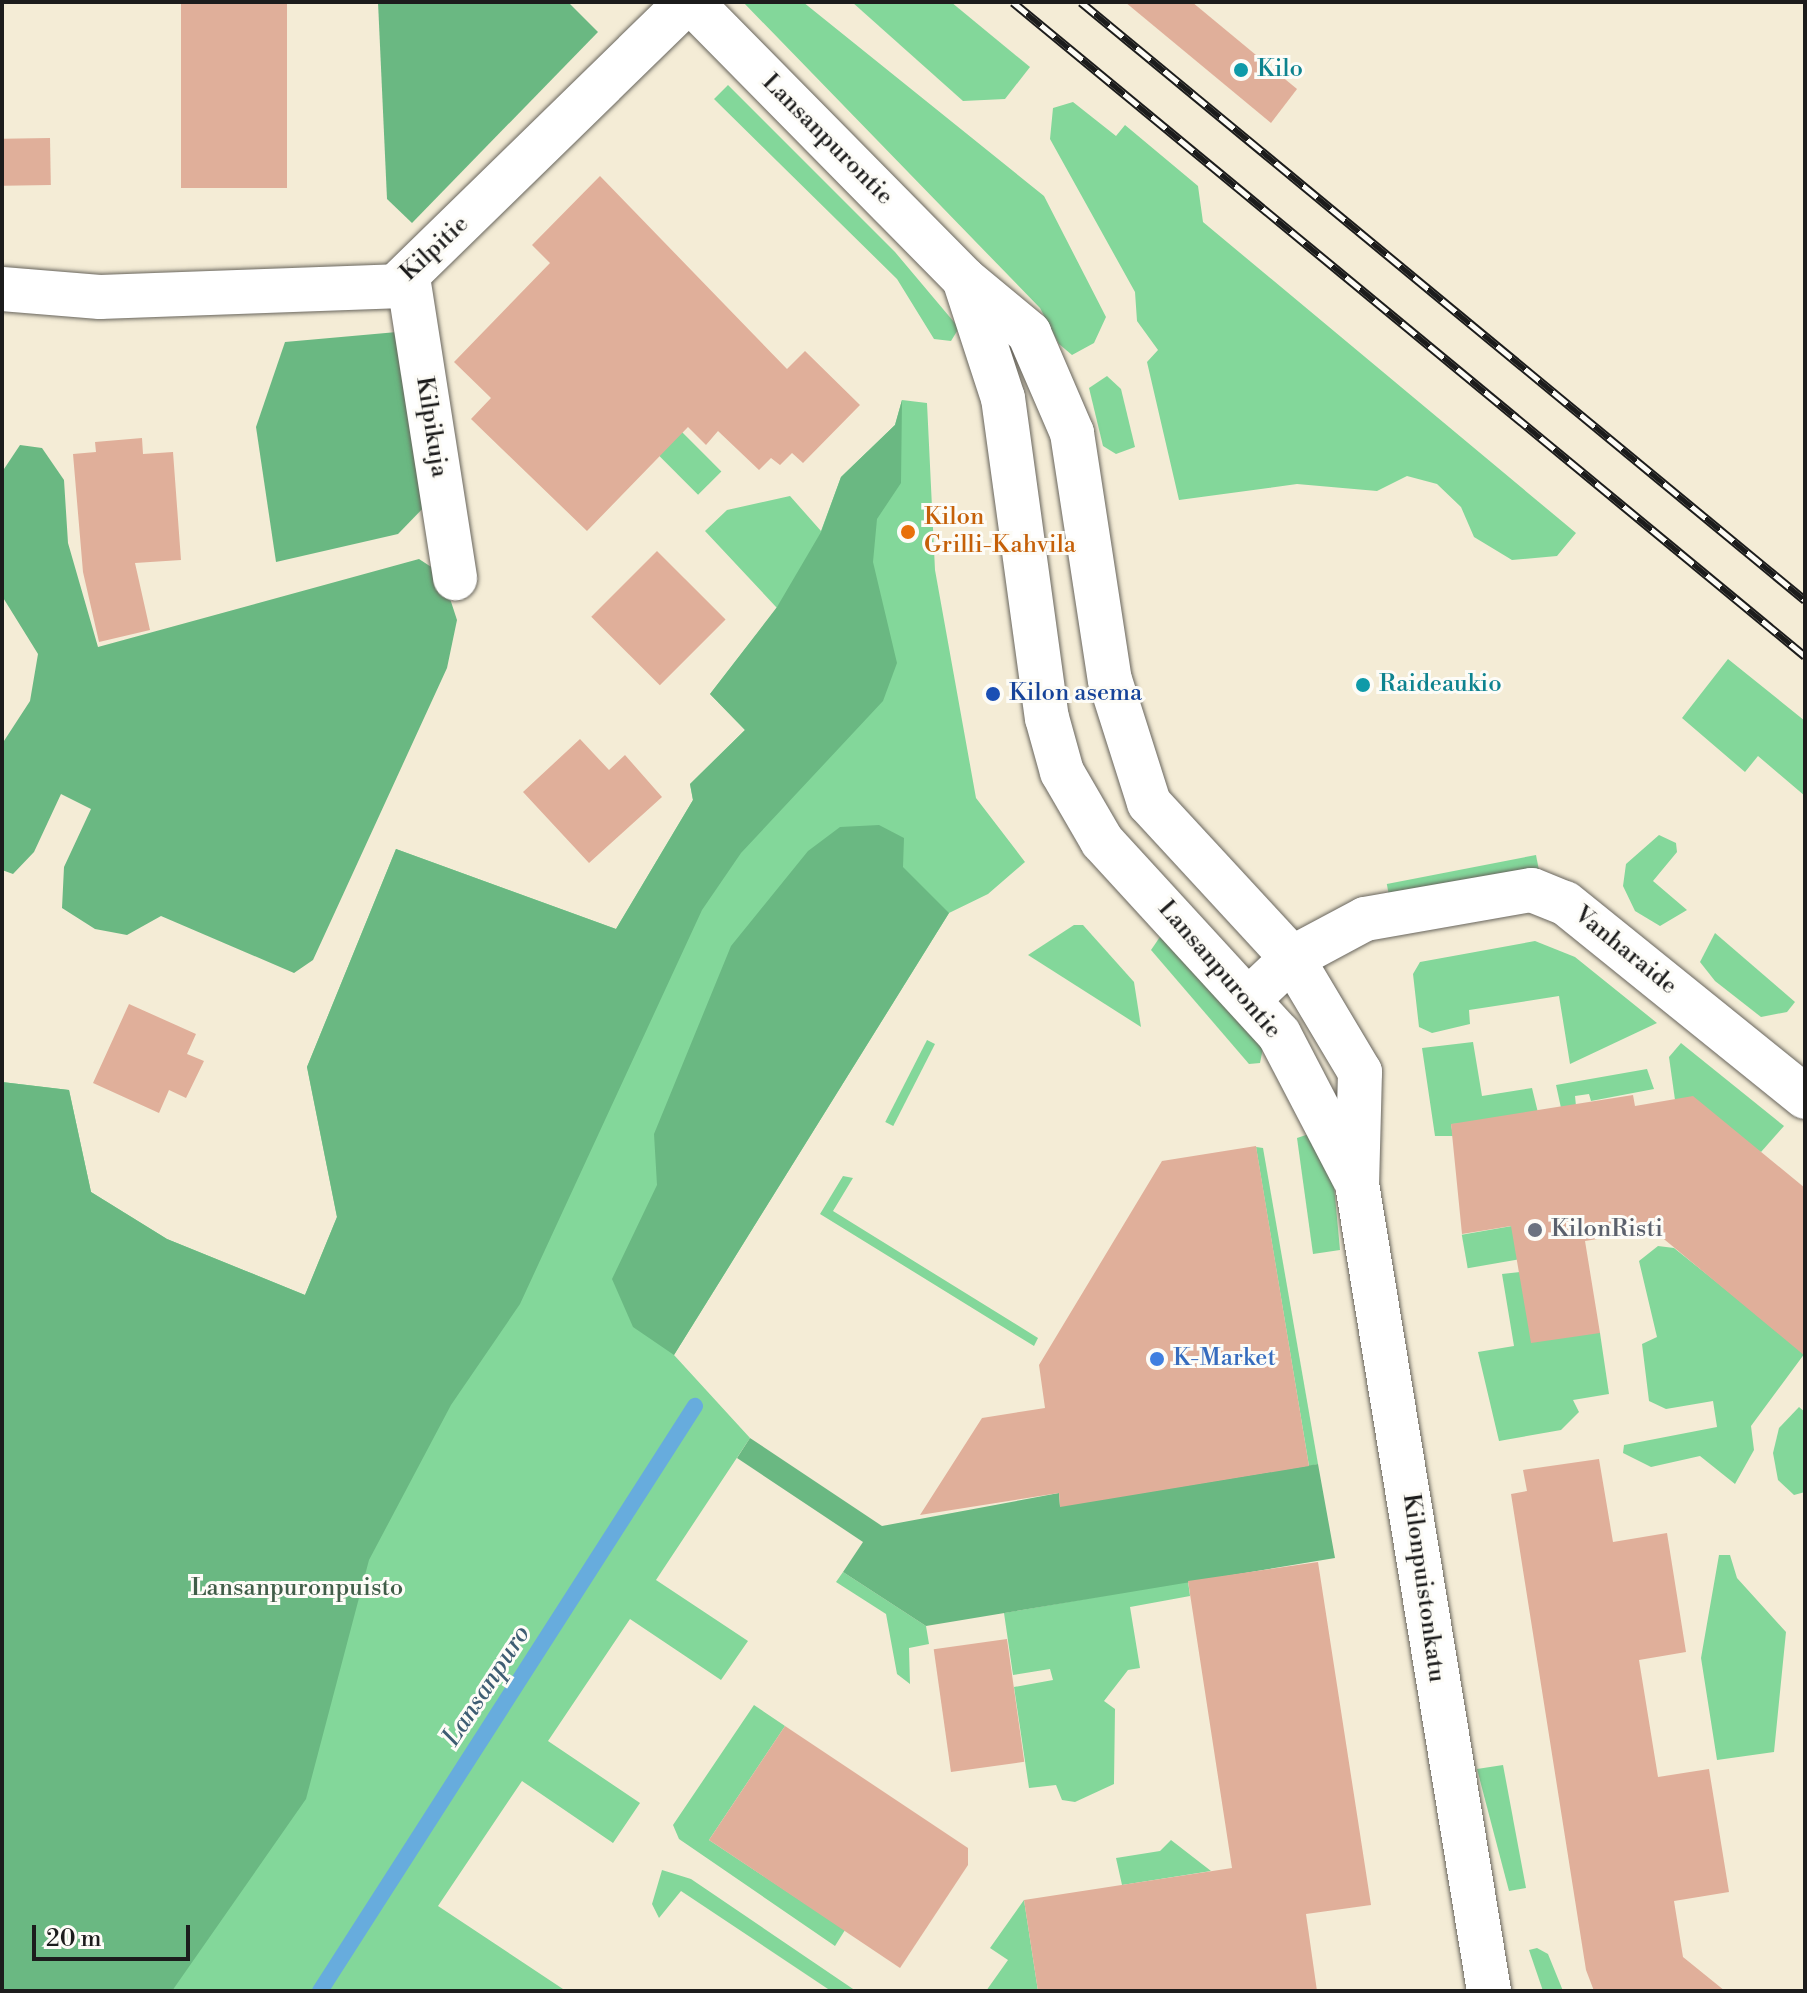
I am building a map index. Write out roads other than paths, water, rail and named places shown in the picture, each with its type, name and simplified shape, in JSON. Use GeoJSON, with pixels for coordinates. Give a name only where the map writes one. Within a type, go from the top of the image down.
{"type":"FeatureCollection","features":[{"type":"Feature","properties":{"kind":"street","name":"Kilpitie"},"geometry":{"type":"LineString","coordinates":[[2,289],[146,296],[376,288],[408,277],[689,2]]}},
{"type":"Feature","properties":{"kind":"street","name":"Lansanpurontie"},"geometry":{"type":"LineString","coordinates":[[689,2],[964,279],[1029,333],[1056,381],[1072,433],[1110,680],[1149,803],[1292,958],[1360,1072],[1357,1184]]}},
{"type":"Feature","properties":{"kind":"street","name":"Kilpikuja"},"geometry":{"type":"LineString","coordinates":[[408,277],[455,578]]}},
{"type":"Feature","properties":{"kind":"street","name":"Lansanpurontie"},"geometry":{"type":"LineString","coordinates":[[964,279],[1003,398],[1047,718],[1062,772],[1102,841],[1279,1034],[1357,1184]]}},
{"type":"Feature","properties":{"kind":"street","name":"Vanharaide"},"geometry":{"type":"LineString","coordinates":[[1249,999],[1292,958],[1365,919],[1532,890],[1565,903],[1805,1097]]}},
{"type":"Feature","properties":{"kind":"street","name":"Kilonpuistonkatu"},"geometry":{"type":"LineString","coordinates":[[1357,1184],[1489,1991]]}},
{"type":"Feature","properties":{"kind":"waterway","name":"Lansanpuro"},"geometry":{"type":"LineString","coordinates":[[320,1991],[695,1406]]}},
{"type":"Feature","properties":{"kind":"railway"},"geometry":{"type":"LineString","coordinates":[[1013,2],[1805,656]]}},
{"type":"Feature","properties":{"kind":"railway"},"geometry":{"type":"LineString","coordinates":[[1081,2],[1805,600]]}},
{"type":"Feature","properties":{"kind":"place","name":"Kilo"},"geometry":{"type":"Point","coordinates":[1241,70]}},
{"type":"Feature","properties":{"kind":"place","name":"Kilon Grilli-Kahvila"},"geometry":{"type":"Point","coordinates":[908,532]}},
{"type":"Feature","properties":{"kind":"place","name":"Raideaukio"},"geometry":{"type":"Point","coordinates":[1363,685]}},
{"type":"Feature","properties":{"kind":"place","name":"Kilon asema"},"geometry":{"type":"Point","coordinates":[993,694]}},
{"type":"Feature","properties":{"kind":"place","name":"KilonRisti"},"geometry":{"type":"Point","coordinates":[1535,1230]}},
{"type":"Feature","properties":{"kind":"place","name":"K-Market"},"geometry":{"type":"Point","coordinates":[1157,1359]}},
{"type":"Feature","properties":{"kind":"park label","name":"Lansanpuronpuisto"},"geometry":{"type":"Point","coordinates":[297,1589]}}]}
